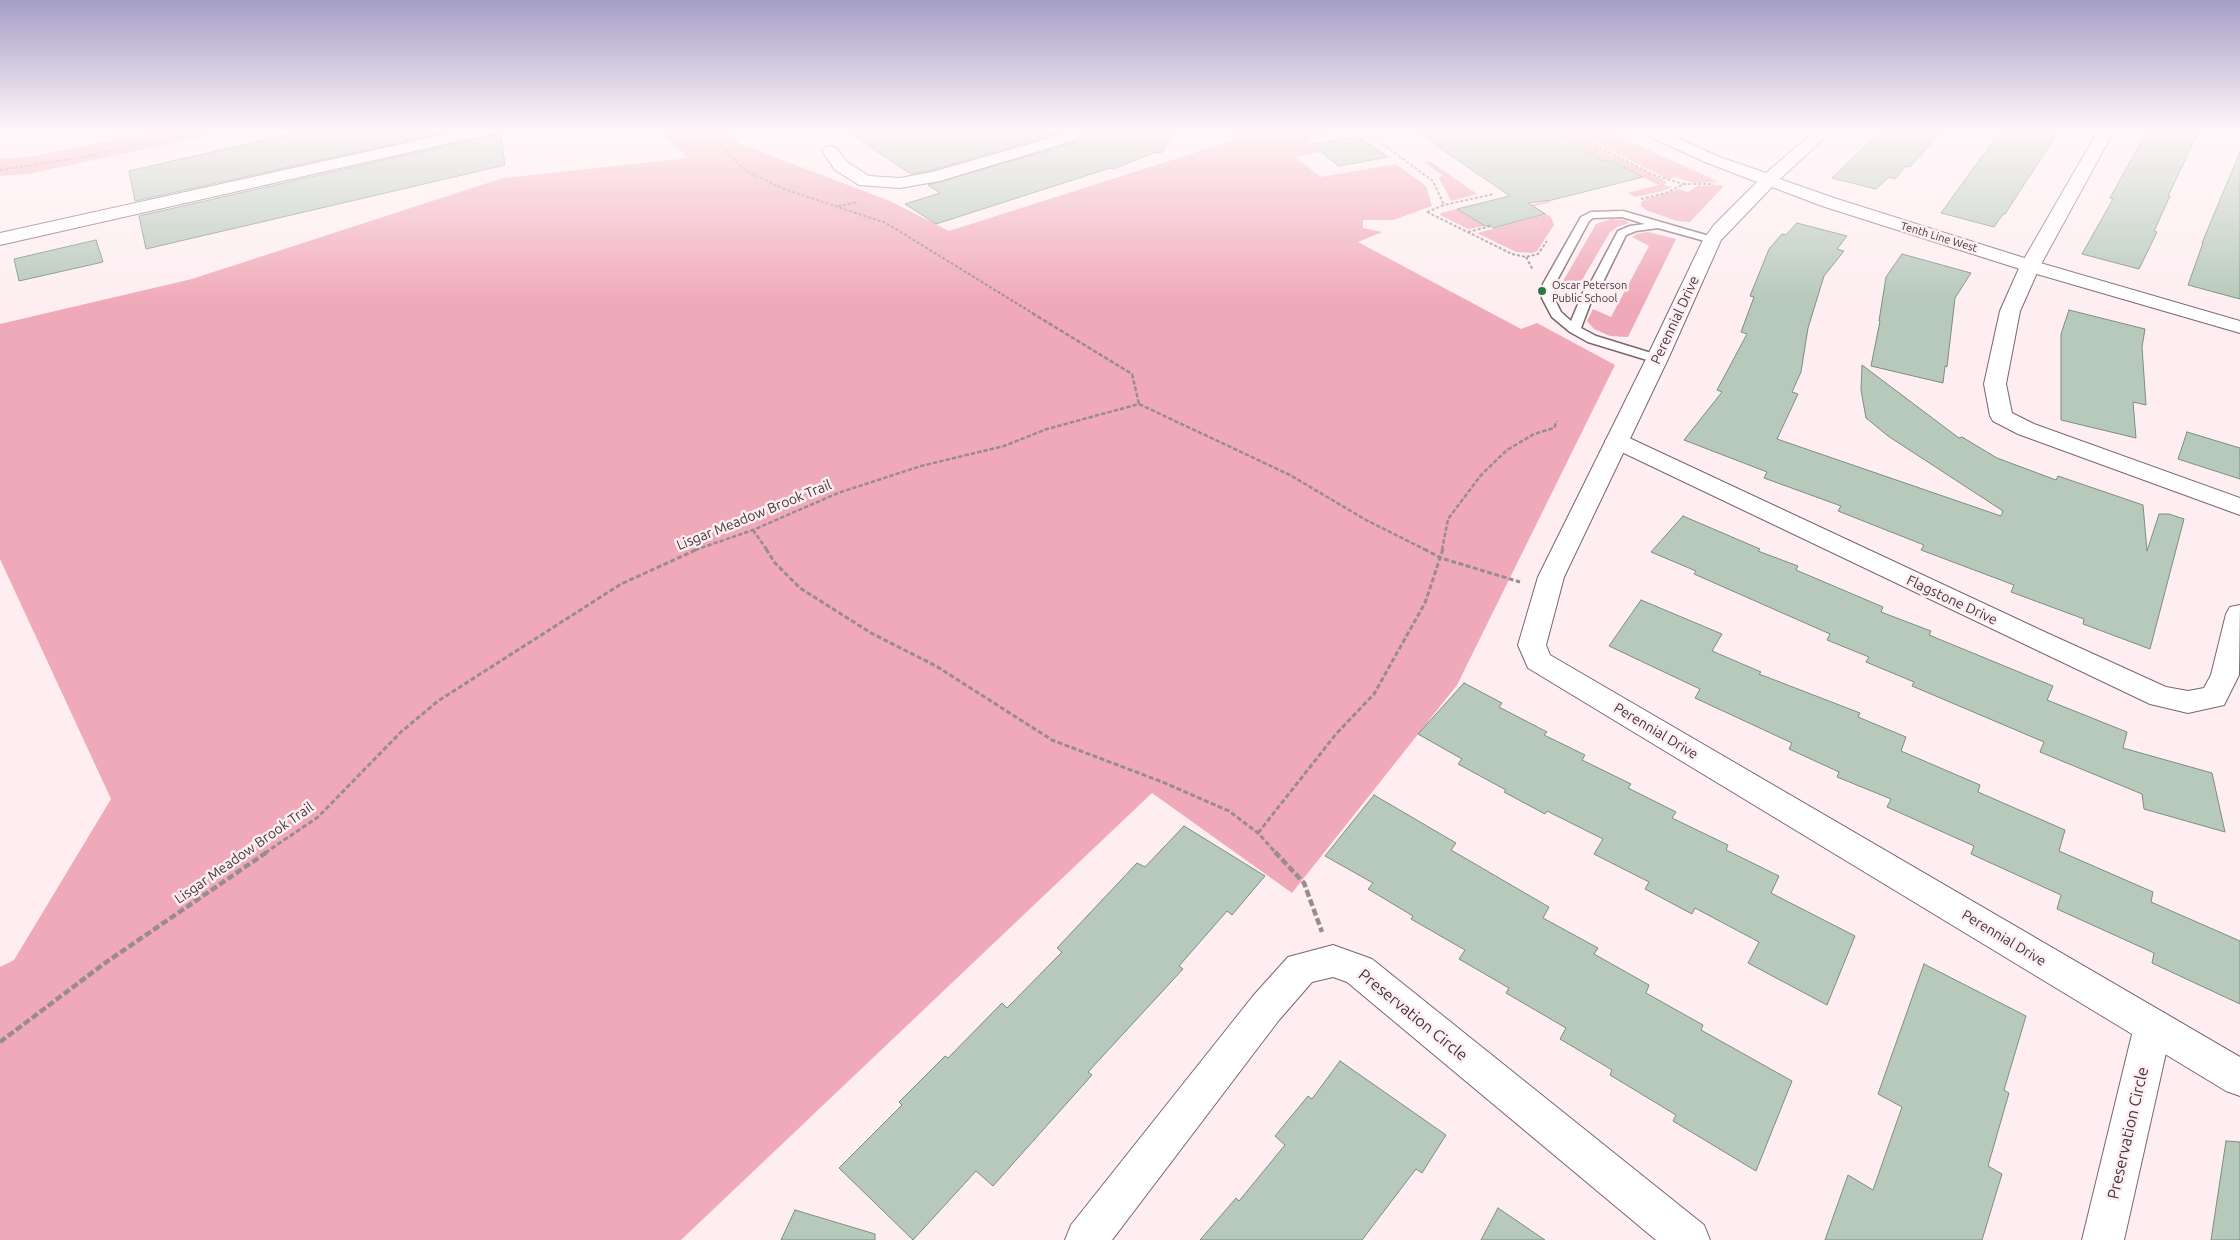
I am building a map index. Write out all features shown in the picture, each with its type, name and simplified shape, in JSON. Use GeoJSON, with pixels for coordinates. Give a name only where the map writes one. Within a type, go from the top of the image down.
{"type":"FeatureCollection","features":[{"type":"Feature","properties":{"kind":"street"},"geometry":{"type":"LineString","coordinates":[[0,239],[232,187]]}},
{"type":"Feature","properties":{"kind":"street","name":"Perennial Drive"},"geometry":{"type":"LineString","coordinates":[[1762,187],[1720,228],[1712,240],[1657,359],[1551,577],[1532,645],[1538,661],[2240,1078]]}},
{"type":"Feature","properties":{"kind":"street","name":"Tenth Line West"},"geometry":{"type":"LineString","coordinates":[[1786,187],[2030,266],[2240,327]]}},
{"type":"Feature","properties":{"kind":"street"},"geometry":{"type":"LineString","coordinates":[[2074,187],[2030,266],[2010,311],[1995,384],[2002,416],[2026,429],[2240,507]]}},
{"type":"Feature","properties":{"kind":"street","name":"Flagstone Drive"},"geometry":{"type":"LineString","coordinates":[[1617,441],[2160,696],[2188,702],[2214,697],[2225,675],[2240,614]]}},
{"type":"Feature","properties":{"kind":"street","name":"Preservation Circle"},"geometry":{"type":"LineString","coordinates":[[1086,1240],[1272,1001],[1301,968],[1333,962],[1359,970],[1690,1240]]}},
{"type":"Feature","properties":{"kind":"street","name":"Preservation Circle"},"geometry":{"type":"LineString","coordinates":[[2103,1240],[2153,1026]]}},
{"type":"Feature","properties":{"kind":"lane"},"geometry":{"type":"LineString","coordinates":[[1657,359],[1592,339],[1574,329],[1556,314],[1548,298],[1549,284],[1585,219],[1600,214],[1623,214],[1712,240]]}},
{"type":"Feature","properties":{"kind":"lane"},"geometry":{"type":"LineString","coordinates":[[1574,329],[1590,290],[1596,284],[1622,233],[1634,228],[1650,226],[1669,227]]}},
{"type":"Feature","properties":{"kind":"path"},"geometry":{"type":"LineString","coordinates":[[779,187],[886,223],[1132,374],[1139,404],[1290,475],[1366,520],[1441,558],[1548,589]]}},
{"type":"Feature","properties":{"kind":"path"},"geometry":{"type":"LineString","coordinates":[[1436,187],[1444,205]]}},
{"type":"Feature","properties":{"kind":"path"},"geometry":{"type":"LineString","coordinates":[[1640,200],[1678,187]]}},
{"type":"Feature","properties":{"kind":"path"},"geometry":{"type":"LineString","coordinates":[[1494,194],[1444,205],[1427,212],[1512,254],[1521,256],[1538,254],[1548,240]]}},
{"type":"Feature","properties":{"kind":"path"},"geometry":{"type":"LineString","coordinates":[[1468,232],[1491,226]]}},
{"type":"Feature","properties":{"kind":"path","name":"Lisgar Meadow Brook Trail"},"geometry":{"type":"LineString","coordinates":[[0,1042],[105,963],[318,817],[401,732],[438,702],[621,584],[698,549],[753,530],[838,493],[912,469],[1004,446],[1047,429],[1139,404]]}},
{"type":"Feature","properties":{"kind":"path"},"geometry":{"type":"LineString","coordinates":[[1258,833],[1336,734],[1374,694],[1425,603],[1441,558],[1448,519],[1481,475],[1507,450],[1534,434],[1554,428],[1556,421]]}},
{"type":"Feature","properties":{"kind":"path"},"geometry":{"type":"LineString","coordinates":[[753,530],[775,563],[800,588],[871,633],[936,666],[1052,740],[1165,783],[1229,811],[1258,833],[1304,883],[1333,962]]}},
{"type":"Feature","properties":{"kind":"shaded area"},"geometry":{"type":"Polygon","coordinates":[[[476,187],[853,187],[890,201],[949,231],[1088,187],[1426,187],[1432,206],[1393,220],[1363,220],[1363,228],[1382,232],[1358,242],[1521,329],[1537,323],[1615,365],[1457,685],[1292,893],[1152,793],[681,1240],[0,1240],[0,967],[14,960],[111,799],[0,559],[0,324],[192,279],[476,187]]]}},
{"type":"Feature","properties":{"kind":"shaded area"},"geometry":{"type":"Polygon","coordinates":[[[1444,187],[1467,187],[1477,194],[1451,201],[1444,187]]]}},
{"type":"Feature","properties":{"kind":"shaded area"},"geometry":{"type":"Polygon","coordinates":[[[1651,187],[1672,187],[1663,191],[1635,197],[1628,193],[1651,187]]]}},
{"type":"Feature","properties":{"kind":"shaded area"},"geometry":{"type":"Polygon","coordinates":[[[1696,187],[1723,187],[1690,222],[1677,221],[1646,210],[1641,206],[1641,202],[1644,200],[1679,189],[1688,192],[1696,187]]]}},
{"type":"Feature","properties":{"kind":"shaded area"},"geometry":{"type":"Polygon","coordinates":[[[1551,202],[1534,206],[1551,217],[1554,225],[1537,251],[1533,253],[1516,252],[1477,233],[1544,215],[1530,205],[1551,202]]]}},
{"type":"Feature","properties":{"kind":"shaded area"},"geometry":{"type":"Polygon","coordinates":[[[1457,209],[1485,226],[1468,229],[1440,215],[1441,213],[1457,209]]]}},
{"type":"Feature","properties":{"kind":"shaded area"},"geometry":{"type":"Polygon","coordinates":[[[1611,219],[1624,220],[1629,223],[1617,227],[1610,232],[1582,280],[1574,283],[1562,283],[1596,224],[1611,219]]]}},
{"type":"Feature","properties":{"kind":"shaded area"},"geometry":{"type":"Polygon","coordinates":[[[1648,232],[1676,239],[1628,337],[1610,336],[1594,329],[1587,321],[1593,309],[1611,317],[1649,246],[1632,237],[1636,234],[1648,232]]]}},
{"type":"Feature","properties":{"kind":"building"},"geometry":{"type":"Polygon","coordinates":[[[132,187],[199,187],[135,201],[132,187]]]}},
{"type":"Feature","properties":{"kind":"building"},"geometry":{"type":"Polygon","coordinates":[[[267,187],[412,187],[146,249],[139,216],[267,187]]]}},
{"type":"Feature","properties":{"kind":"building"},"geometry":{"type":"Polygon","coordinates":[[[931,187],[1051,187],[936,224],[905,204],[940,193],[931,187]]]}},
{"type":"Feature","properties":{"kind":"building"},"geometry":{"type":"Polygon","coordinates":[[[1497,187],[1604,187],[1552,200],[1528,203],[1545,214],[1493,228],[1490,225],[1485,226],[1457,209],[1510,196],[1497,187]]]}},
{"type":"Feature","properties":{"kind":"building"},"geometry":{"type":"Polygon","coordinates":[[[1960,187],[2023,187],[1994,227],[1941,213],[1960,187]]]}},
{"type":"Feature","properties":{"kind":"building"},"geometry":{"type":"Polygon","coordinates":[[[2116,187],[2172,187],[2154,231],[2157,232],[2139,269],[2082,254],[2113,199],[2110,198],[2116,187]]]}},
{"type":"Feature","properties":{"kind":"building"},"geometry":{"type":"Polygon","coordinates":[[[2225,187],[2240,187],[2240,299],[2188,285],[2202,243],[2225,187]]]}},
{"type":"Feature","properties":{"kind":"building"},"geometry":{"type":"Polygon","coordinates":[[[1797,223],[1847,236],[1837,249],[1844,251],[1824,276],[1808,328],[1801,372],[1792,392],[1798,394],[1777,439],[2001,516],[2003,511],[1888,436],[1866,418],[1861,390],[1862,365],[1959,438],[1962,437],[1997,458],[2056,480],[2058,476],[2143,505],[2147,551],[2159,514],[2169,514],[2184,519],[2150,649],[2083,624],[2084,619],[2011,592],[2014,585],[1921,550],[1924,545],[1838,511],[1841,506],[1764,478],[1767,472],[1684,440],[1722,392],[1717,390],[1747,334],[1741,332],[1754,297],[1750,296],[1769,249],[1782,234],[1786,235],[1797,223]]]}},
{"type":"Feature","properties":{"kind":"building"},"geometry":{"type":"Polygon","coordinates":[[[96,240],[103,262],[19,281],[14,259],[96,240]]]}},
{"type":"Feature","properties":{"kind":"building"},"geometry":{"type":"Polygon","coordinates":[[[1902,254],[1971,273],[1955,298],[1947,367],[1945,366],[1943,383],[1871,366],[1886,277],[1902,254]]]}},
{"type":"Feature","properties":{"kind":"building"},"geometry":{"type":"Polygon","coordinates":[[[2069,310],[2145,329],[2142,347],[2146,405],[2133,402],[2136,438],[2061,420],[2061,334],[2069,310]]]}},
{"type":"Feature","properties":{"kind":"building"},"geometry":{"type":"Polygon","coordinates":[[[2187,432],[2240,448],[2240,479],[2178,459],[2187,432]]]}},
{"type":"Feature","properties":{"kind":"building"},"geometry":{"type":"Polygon","coordinates":[[[1683,516],[1760,549],[1758,551],[1798,566],[1796,570],[1883,607],[1881,612],[1931,631],[1929,635],[2053,686],[2047,700],[2127,732],[2123,748],[2212,773],[2225,832],[2144,809],[2142,794],[2040,752],[2044,742],[1912,686],[1914,682],[1866,662],[1869,657],[1827,640],[1830,634],[1694,574],[1696,571],[1651,552],[1683,516]]]}},
{"type":"Feature","properties":{"kind":"building"},"geometry":{"type":"Polygon","coordinates":[[[1641,600],[1722,634],[1712,651],[1761,672],[1759,674],[1860,713],[1858,717],[1906,737],[1901,751],[1980,785],[1978,792],[2065,830],[2059,851],[2153,892],[2151,902],[2240,941],[2240,1004],[2152,963],[2154,953],[2057,909],[2061,895],[1971,854],[1974,846],[1887,807],[1891,799],[1837,777],[1839,772],[1789,749],[1792,743],[1695,698],[1700,689],[1609,646],[1641,600]]]}},
{"type":"Feature","properties":{"kind":"building"},"geometry":{"type":"Polygon","coordinates":[[[1464,683],[1502,703],[1499,707],[1547,732],[1544,735],[1585,755],[1582,760],[1631,784],[1628,788],[1676,812],[1672,818],[1728,845],[1726,850],[1779,876],[1771,893],[1855,936],[1827,1005],[1748,963],[1759,942],[1695,908],[1692,914],[1645,889],[1649,882],[1594,854],[1603,839],[1547,811],[1545,814],[1504,792],[1506,790],[1458,764],[1462,759],[1418,734],[1464,683]]]}},
{"type":"Feature","properties":{"kind":"building"},"geometry":{"type":"Polygon","coordinates":[[[1374,795],[1456,843],[1451,850],[1549,907],[1543,918],[1598,948],[1594,954],[1649,985],[1646,993],[1703,1025],[1701,1030],[1792,1081],[1756,1171],[1673,1121],[1676,1115],[1610,1075],[1612,1070],[1560,1039],[1566,1028],[1506,993],[1509,988],[1459,959],[1465,950],[1411,919],[1413,916],[1368,889],[1373,883],[1325,856],[1374,795]]]}},
{"type":"Feature","properties":{"kind":"building"},"geometry":{"type":"Polygon","coordinates":[[[1184,826],[1265,876],[1232,915],[1227,911],[1179,966],[1183,969],[1088,1072],[1092,1075],[993,1186],[976,1171],[913,1240],[839,1168],[902,1105],[899,1102],[945,1056],[948,1058],[1002,1003],[1007,1008],[1062,952],[1057,948],[1137,863],[1145,867],[1184,826]]]}},
{"type":"Feature","properties":{"kind":"building"},"geometry":{"type":"Polygon","coordinates":[[[1924,964],[2026,1016],[2004,1090],[2009,1093],[1988,1166],[2002,1174],[1982,1240],[1825,1240],[1848,1175],[1873,1190],[1902,1107],[1878,1094],[1924,964]]]}},
{"type":"Feature","properties":{"kind":"building"},"geometry":{"type":"Polygon","coordinates":[[[1340,1061],[1446,1135],[1422,1173],[1416,1169],[1362,1240],[1200,1240],[1236,1198],[1239,1201],[1285,1145],[1275,1136],[1308,1096],[1312,1099],[1340,1061]]]}},
{"type":"Feature","properties":{"kind":"building"},"geometry":{"type":"Polygon","coordinates":[[[2226,1141],[2240,1142],[2240,1240],[2211,1240],[2226,1141]]]}},
{"type":"Feature","properties":{"kind":"building"},"geometry":{"type":"Polygon","coordinates":[[[1498,1208],[1545,1240],[1481,1240],[1498,1208]]]}},
{"type":"Feature","properties":{"kind":"building"},"geometry":{"type":"Polygon","coordinates":[[[795,1210],[875,1234],[875,1240],[781,1240],[795,1210]]]}},
{"type":"Feature","properties":{"kind":"place","name":"Oscar Peterson Public School"},"geometry":{"type":"Point","coordinates":[1542,291]}}]}
